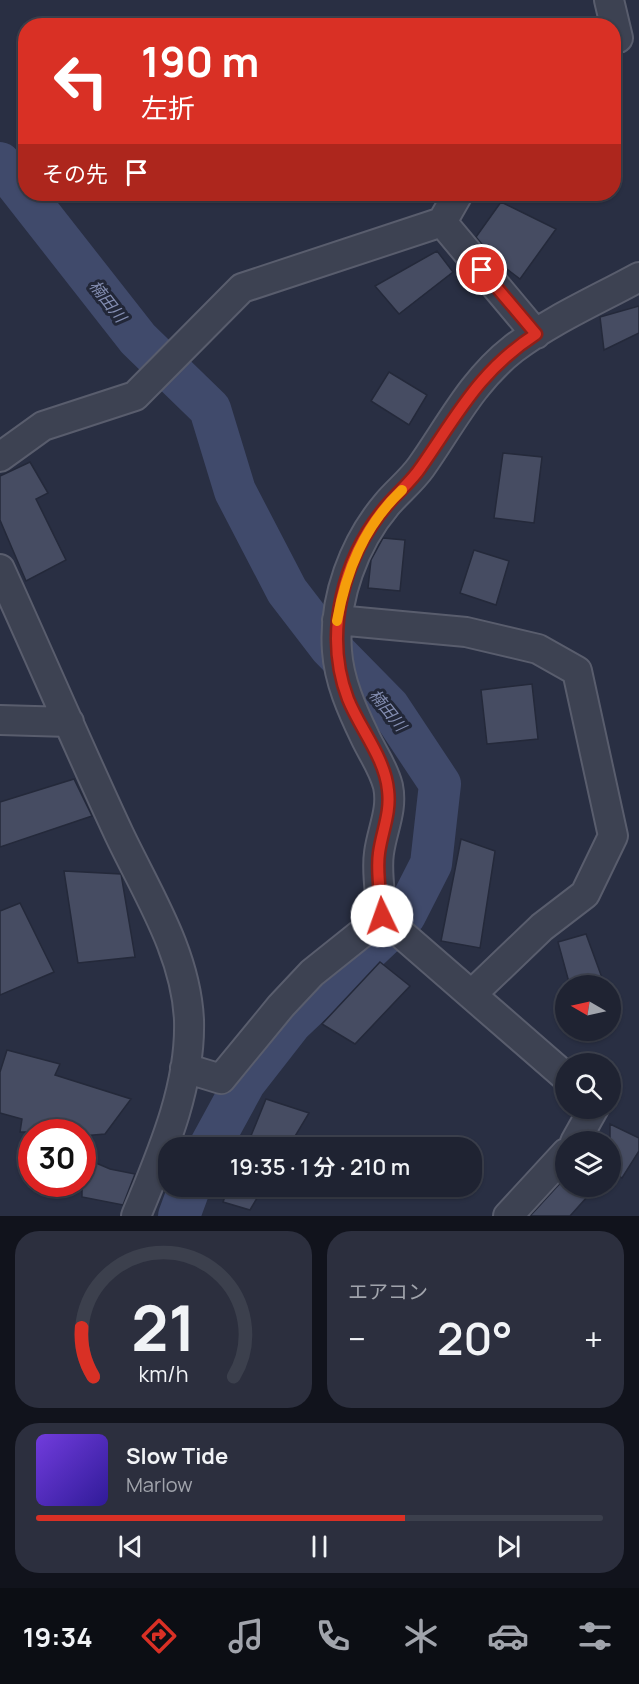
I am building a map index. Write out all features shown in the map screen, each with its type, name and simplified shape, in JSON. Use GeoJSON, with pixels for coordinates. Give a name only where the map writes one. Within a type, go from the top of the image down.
{"type":"FeatureCollection","features":[{"type":"Feature","properties":{"kind":"street"},"geometry":{"type":"LineString","coordinates":[[609,0],[617,18]]}},
{"type":"Feature","properties":{"kind":"street"},"geometry":{"type":"LineString","coordinates":[[0,457],[43,426],[135,396],[242,288],[442,222],[454,201]]}},
{"type":"Feature","properties":{"kind":"street"},"geometry":{"type":"LineString","coordinates":[[442,222],[536,334]]}},
{"type":"Feature","properties":{"kind":"street"},"geometry":{"type":"LineString","coordinates":[[555,1067],[392,925],[379,854],[389,815],[388,789],[382,766],[365,738],[340,676],[337,620],[350,564],[365,536],[388,503],[420,469],[461,404],[481,380],[512,350],[536,334],[639,278]]}},
{"type":"Feature","properties":{"kind":"street"},"geometry":{"type":"LineString","coordinates":[[0,569],[164,924],[183,978],[189,1020],[185,1068],[169,1131],[136,1216]]}},
{"type":"Feature","properties":{"kind":"street"},"geometry":{"type":"LineString","coordinates":[[337,620],[466,632],[538,649],[577,671],[613,836],[585,894],[542,927],[472,994]]}},
{"type":"Feature","properties":{"kind":"street"},"geometry":{"type":"LineString","coordinates":[[0,720],[69,722]]}},
{"type":"Feature","properties":{"kind":"street"},"geometry":{"type":"LineString","coordinates":[[185,1068],[221,1078],[281,1006],[312,974],[392,925]]}},
{"type":"Feature","properties":{"kind":"street"},"geometry":{"type":"LineString","coordinates":[[508,1216],[555,1165]]}},
{"type":"Feature","properties":{"kind":"building"},"geometry":{"type":"Polygon","coordinates":[[[501,202],[556,229],[520,279],[495,260],[476,237],[501,202]]]}},
{"type":"Feature","properties":{"kind":"building"},"geometry":{"type":"Polygon","coordinates":[[[437,251],[453,272],[399,314],[375,286],[437,251]]]}},
{"type":"Feature","properties":{"kind":"building"},"geometry":{"type":"Polygon","coordinates":[[[639,306],[639,333],[604,350],[600,317],[639,306]]]}},
{"type":"Feature","properties":{"kind":"building"},"geometry":{"type":"Polygon","coordinates":[[[389,372],[427,395],[409,425],[371,401],[389,372]]]}},
{"type":"Feature","properties":{"kind":"building"},"geometry":{"type":"Polygon","coordinates":[[[503,453],[542,457],[534,523],[494,518],[503,453]]]}},
{"type":"Feature","properties":{"kind":"building"},"geometry":{"type":"Polygon","coordinates":[[[30,462],[48,493],[36,499],[66,560],[26,581],[0,520],[0,476],[30,462]]]}},
{"type":"Feature","properties":{"kind":"building"},"geometry":{"type":"Polygon","coordinates":[[[383,538],[405,540],[400,591],[368,588],[371,560],[383,538]]]}},
{"type":"Feature","properties":{"kind":"building"},"geometry":{"type":"Polygon","coordinates":[[[474,550],[509,561],[496,605],[460,593],[474,550]]]}},
{"type":"Feature","properties":{"kind":"building"},"geometry":{"type":"Polygon","coordinates":[[[532,684],[538,739],[487,744],[481,690],[532,684]]]}},
{"type":"Feature","properties":{"kind":"building"},"geometry":{"type":"Polygon","coordinates":[[[74,779],[92,816],[0,847],[0,802],[74,779]]]}},
{"type":"Feature","properties":{"kind":"building"},"geometry":{"type":"Polygon","coordinates":[[[461,839],[495,851],[480,948],[441,941],[461,839]]]}},
{"type":"Feature","properties":{"kind":"building"},"geometry":{"type":"Polygon","coordinates":[[[64,871],[121,874],[135,957],[78,963],[64,871]]]}},
{"type":"Feature","properties":{"kind":"building"},"geometry":{"type":"Polygon","coordinates":[[[20,903],[54,972],[0,995],[0,911],[20,903]]]}},
{"type":"Feature","properties":{"kind":"building"},"geometry":{"type":"Polygon","coordinates":[[[586,934],[601,975],[567,975],[558,942],[586,934]]]}},
{"type":"Feature","properties":{"kind":"building"},"geometry":{"type":"Polygon","coordinates":[[[380,962],[410,986],[355,1044],[322,1024],[380,962]]]}},
{"type":"Feature","properties":{"kind":"building"},"geometry":{"type":"Polygon","coordinates":[[[7,1050],[60,1064],[55,1075],[131,1099],[105,1134],[96,1135],[96,1119],[22,1119],[0,1113],[0,1072],[7,1050]]]}},
{"type":"Feature","properties":{"kind":"building"},"geometry":{"type":"Polygon","coordinates":[[[266,1099],[309,1113],[295,1137],[250,1137],[266,1099]]]}},
{"type":"Feature","properties":{"kind":"building"},"geometry":{"type":"Polygon","coordinates":[[[610,1124],[639,1138],[639,1151],[622,1178],[621,1131],[610,1131],[610,1124]]]}},
{"type":"Feature","properties":{"kind":"building"},"geometry":{"type":"Polygon","coordinates":[[[96,1163],[110,1169],[135,1174],[123,1205],[82,1197],[96,1197],[96,1163]]]}},
{"type":"Feature","properties":{"kind":"building"},"geometry":{"type":"Polygon","coordinates":[[[555,1189],[555,1197],[587,1197],[570,1216],[530,1216],[555,1189]]]}},
{"type":"Feature","properties":{"kind":"building"},"geometry":{"type":"Polygon","coordinates":[[[225,1197],[258,1197],[250,1210],[223,1202],[225,1197]]]}},
{"type":"Feature","properties":{"kind":"waterway","name":"楠田川"},"geometry":{"type":"LineString","coordinates":[[0,163],[18,186]]}},
{"type":"Feature","properties":{"kind":"waterway","name":"楠田川"},"geometry":{"type":"LineString","coordinates":[[30,201],[138,339],[210,409],[235,491],[287,591],[330,647],[389,707],[440,784],[431,864],[405,915],[291,1023],[245,1082],[215,1137]]}},
{"type":"Feature","properties":{"kind":"waterway","name":"楠田川"},"geometry":{"type":"LineString","coordinates":[[179,1216],[186,1197]]}},
{"type":"Feature","properties":{"kind":"slow traffic"},"geometry":{"type":"LineString","coordinates":[[337,621],[350,564],[365,536],[388,503],[402,490]]}},
{"type":"Feature","properties":{"kind":"route"},"geometry":{"type":"LineString","coordinates":[[382,916],[379,854],[389,815],[388,789],[382,766],[365,738],[340,676],[337,620],[350,564],[365,536],[388,503],[420,469],[461,404],[481,380],[512,350],[536,334],[482,270]]}}]}
